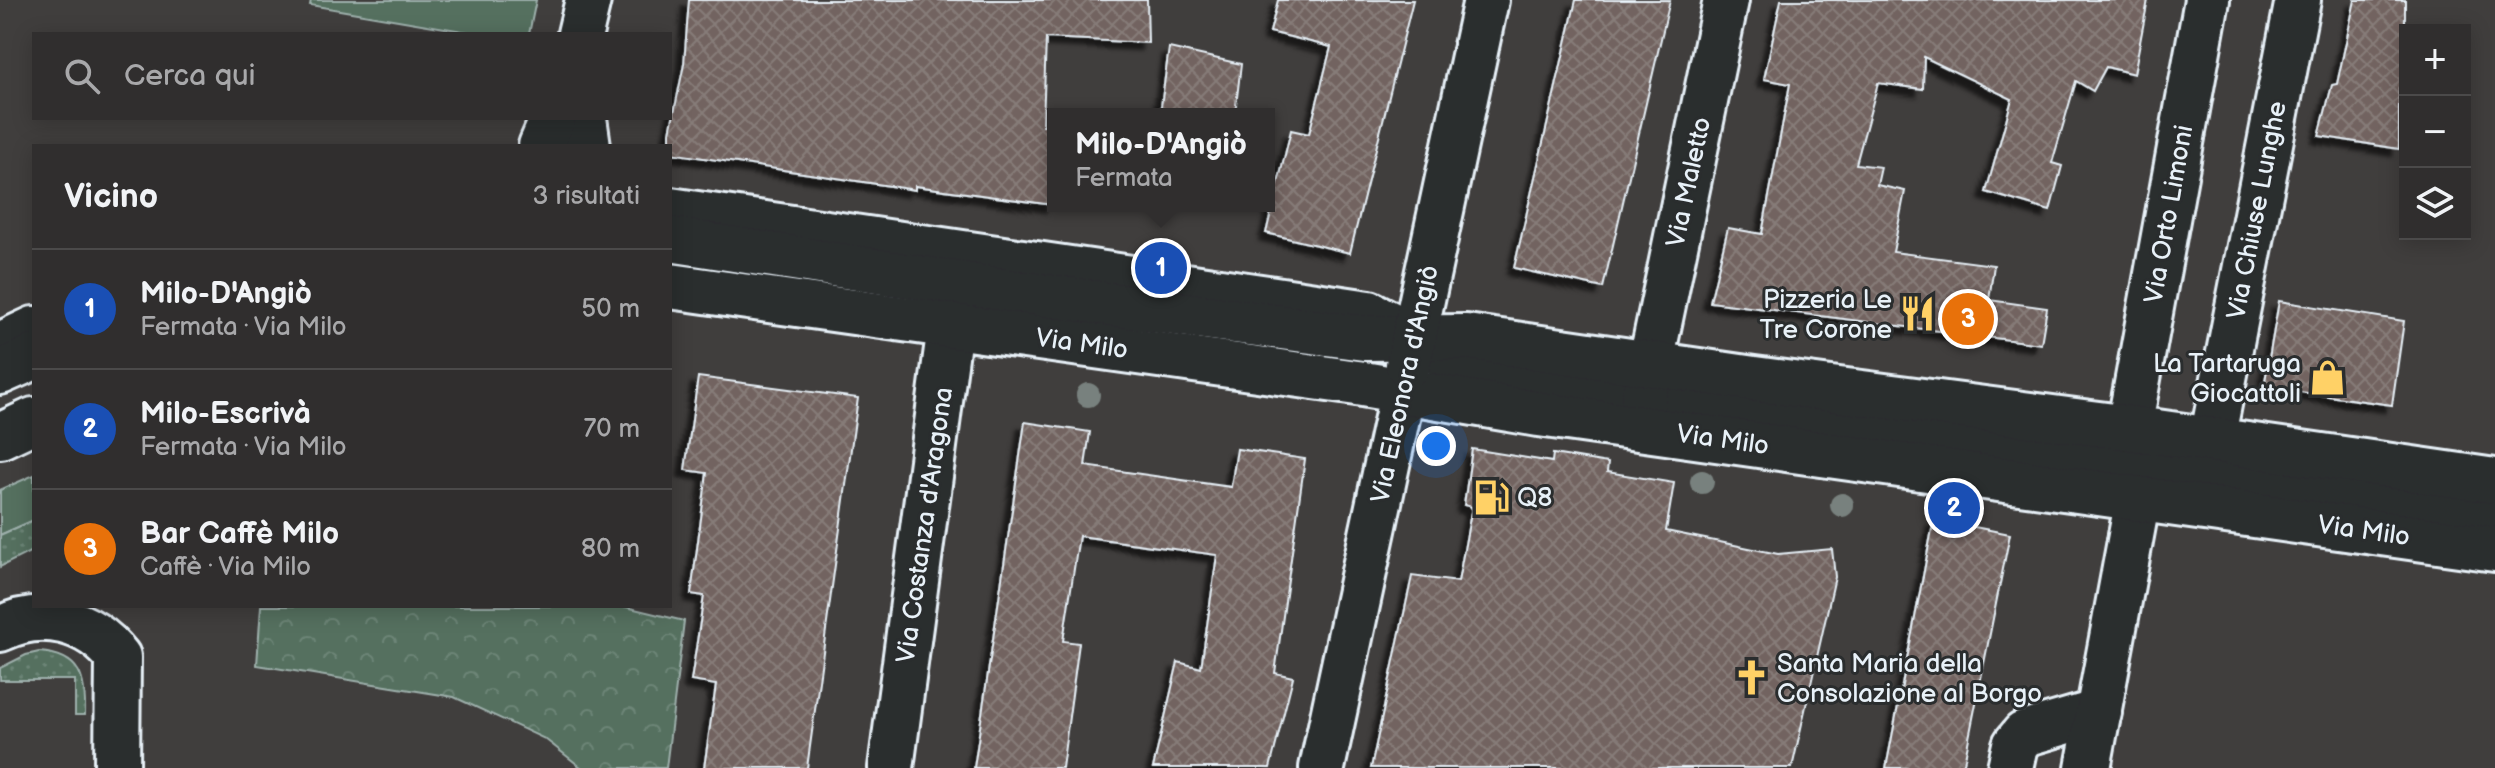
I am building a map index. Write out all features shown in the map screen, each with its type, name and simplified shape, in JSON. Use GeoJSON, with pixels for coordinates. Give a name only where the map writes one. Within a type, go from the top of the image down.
{"type":"FeatureCollection","features":[{"type":"Feature","properties":{"kind":"main road","name":"Via Eleonora d'Angiò"},"geometry":{"type":"LineString","coordinates":[[1322,768],[1486,0]]}},
{"type":"Feature","properties":{"kind":"main road","name":"Via Maletto"},"geometry":{"type":"LineString","coordinates":[[1644,396],[1726,0]]}},
{"type":"Feature","properties":{"kind":"main road","name":"Via Orto Limoni"},"geometry":{"type":"LineString","coordinates":[[2129,428],[2207,0]]}},
{"type":"Feature","properties":{"kind":"main road","name":"Via Chiuse Lunghe"},"geometry":{"type":"LineString","coordinates":[[2212,440],[2295,13]]}},
{"type":"Feature","properties":{"kind":"main road"},"geometry":{"type":"LineString","coordinates":[[542,144],[552,120]]}},
{"type":"Feature","properties":{"kind":"main road"},"geometry":{"type":"LineString","coordinates":[[584,120],[588,144]]}},
{"type":"Feature","properties":{"kind":"main road"},"geometry":{"type":"LineString","coordinates":[[672,210],[1369,313],[1414,336]]}},
{"type":"Feature","properties":{"kind":"main road","name":"Via Milo"},"geometry":{"type":"LineString","coordinates":[[672,239],[956,283],[1365,338],[1466,337],[1644,396],[2138,498],[2495,549]]}},
{"type":"Feature","properties":{"kind":"main road","name":"Via Costanza d'Aragona"},"geometry":{"type":"LineString","coordinates":[[891,768],[956,283]]}},
{"type":"Feature","properties":{"kind":"main road","name":"Via Milo"},"geometry":{"type":"LineString","coordinates":[[672,286],[1403,390],[1539,414],[1644,396],[2129,428],[2495,481]]}},
{"type":"Feature","properties":{"kind":"main road"},"geometry":{"type":"LineString","coordinates":[[0,345],[32,330]]}},
{"type":"Feature","properties":{"kind":"main road"},"geometry":{"type":"LineString","coordinates":[[0,372],[32,358]]}},
{"type":"Feature","properties":{"kind":"main road"},"geometry":{"type":"LineString","coordinates":[[1644,396],[2495,518]]}},
{"type":"Feature","properties":{"kind":"main road"},"geometry":{"type":"LineString","coordinates":[[0,436],[32,421]]}},
{"type":"Feature","properties":{"kind":"main road"},"geometry":{"type":"LineString","coordinates":[[2088,768],[2138,498]]}},
{"type":"Feature","properties":{"kind":"main road"},"geometry":{"type":"LineString","coordinates":[[0,629],[39,616],[67,621],[108,643],[118,657],[117,768]]}},
{"type":"Feature","properties":{"kind":"main road"},"geometry":{"type":"LineString","coordinates":[[2010,768],[2015,745],[2024,734],[2099,712]]}},
{"type":"Feature","properties":{"kind":"green space"},"geometry":{"type":"Polygon","coordinates":[[[311,0],[536,0],[529,32],[468,32],[310,5],[311,0]]]}},
{"type":"Feature","properties":{"kind":"green space"},"geometry":{"type":"Polygon","coordinates":[[[32,476],[32,521],[0,535],[0,490],[32,476]]]}},
{"type":"Feature","properties":{"kind":"green space"},"geometry":{"type":"Polygon","coordinates":[[[32,521],[32,551],[0,567],[0,535],[32,521]]]}},
{"type":"Feature","properties":{"kind":"green space"},"geometry":{"type":"Polygon","coordinates":[[[261,608],[630,608],[684,621],[666,768],[582,768],[545,739],[454,697],[257,665],[261,608]]]}},
{"type":"Feature","properties":{"kind":"green space"},"geometry":{"type":"Polygon","coordinates":[[[39,652],[53,654],[73,664],[82,680],[85,715],[75,715],[75,680],[0,680],[0,668],[39,652]]]}},
{"type":"Feature","properties":{"kind":"building"},"geometry":{"type":"Polygon","coordinates":[[[689,0],[1147,0],[1148,43],[1046,38],[1043,125],[1047,125],[1047,204],[915,186],[915,190],[672,153],[670,132],[684,64],[689,0]]]}},
{"type":"Feature","properties":{"kind":"building"},"geometry":{"type":"Polygon","coordinates":[[[1278,0],[1413,0],[1350,253],[1266,233],[1271,212],[1275,212],[1275,196],[1291,130],[1309,134],[1331,47],[1270,32],[1278,0]]]}},
{"type":"Feature","properties":{"kind":"building"},"geometry":{"type":"Polygon","coordinates":[[[1576,0],[1670,0],[1603,288],[1514,268],[1576,0]]]}},
{"type":"Feature","properties":{"kind":"building"},"geometry":{"type":"Polygon","coordinates":[[[1781,0],[2148,0],[2134,74],[2106,67],[2093,91],[2076,81],[2052,163],[2062,166],[2050,211],[1986,192],[2012,99],[1924,57],[1923,89],[1878,83],[1856,164],[1881,167],[1877,185],[1905,191],[1893,252],[1994,265],[1989,300],[2047,308],[2041,344],[1710,302],[1728,228],[1762,234],[1790,84],[1764,79],[1781,0]]]}},
{"type":"Feature","properties":{"kind":"building"},"geometry":{"type":"Polygon","coordinates":[[[2355,0],[2405,0],[2405,24],[2399,24],[2399,149],[2319,136],[2332,85],[2337,84],[2355,0]]]}},
{"type":"Feature","properties":{"kind":"building"},"geometry":{"type":"Polygon","coordinates":[[[1169,48],[1241,64],[1236,108],[1161,108],[1169,48]]]}},
{"type":"Feature","properties":{"kind":"building"},"geometry":{"type":"Polygon","coordinates":[[[2279,301],[2404,321],[2392,405],[2264,387],[2279,301]]]}},
{"type":"Feature","properties":{"kind":"building"},"geometry":{"type":"Polygon","coordinates":[[[698,377],[858,398],[807,768],[704,768],[716,685],[691,681],[704,596],[691,594],[707,473],[685,470],[698,377]]]}},
{"type":"Feature","properties":{"kind":"building"},"geometry":{"type":"Polygon","coordinates":[[[1025,422],[1090,432],[1085,466],[1231,487],[1237,449],[1305,459],[1275,673],[1293,677],[1270,768],[1153,768],[1178,662],[1201,668],[1217,555],[1079,536],[1063,641],[1079,643],[1062,768],[974,768],[1025,422]]]}},
{"type":"Feature","properties":{"kind":"building"},"geometry":{"type":"Polygon","coordinates":[[[1472,449],[1552,462],[1553,454],[1608,463],[1607,472],[1674,483],[1666,531],[1778,554],[1832,549],[1835,577],[1792,768],[1371,768],[1412,576],[1458,582],[1472,507],[1464,505],[1472,449]]]}},
{"type":"Feature","properties":{"kind":"building"},"geometry":{"type":"Polygon","coordinates":[[[1934,519],[2010,534],[1963,768],[1886,768],[1934,519]]]}},
{"type":"Feature","properties":{"kind":"place","name":"Milo-D'Angiò"},"geometry":{"type":"Point","coordinates":[1161,268]}},
{"type":"Feature","properties":{"kind":"place","name":"Pizzeria Le Tre Corone"},"geometry":{"type":"Point","coordinates":[1918,314]}},
{"type":"Feature","properties":{"kind":"place","name":"Bar Caffè Milo"},"geometry":{"type":"Point","coordinates":[1968,319]}},
{"type":"Feature","properties":{"kind":"place","name":"La Tartaruga Giocattoli"},"geometry":{"type":"Point","coordinates":[2327,378]}},
{"type":"Feature","properties":{"kind":"place","name":"Q8"},"geometry":{"type":"Point","coordinates":[1491,497]}},
{"type":"Feature","properties":{"kind":"place","name":"Milo-Escrivà"},"geometry":{"type":"Point","coordinates":[1954,508]}},
{"type":"Feature","properties":{"kind":"place","name":"Santa Maria della Consolazione al Borgo"},"geometry":{"type":"Point","coordinates":[1751,678]}}]}
